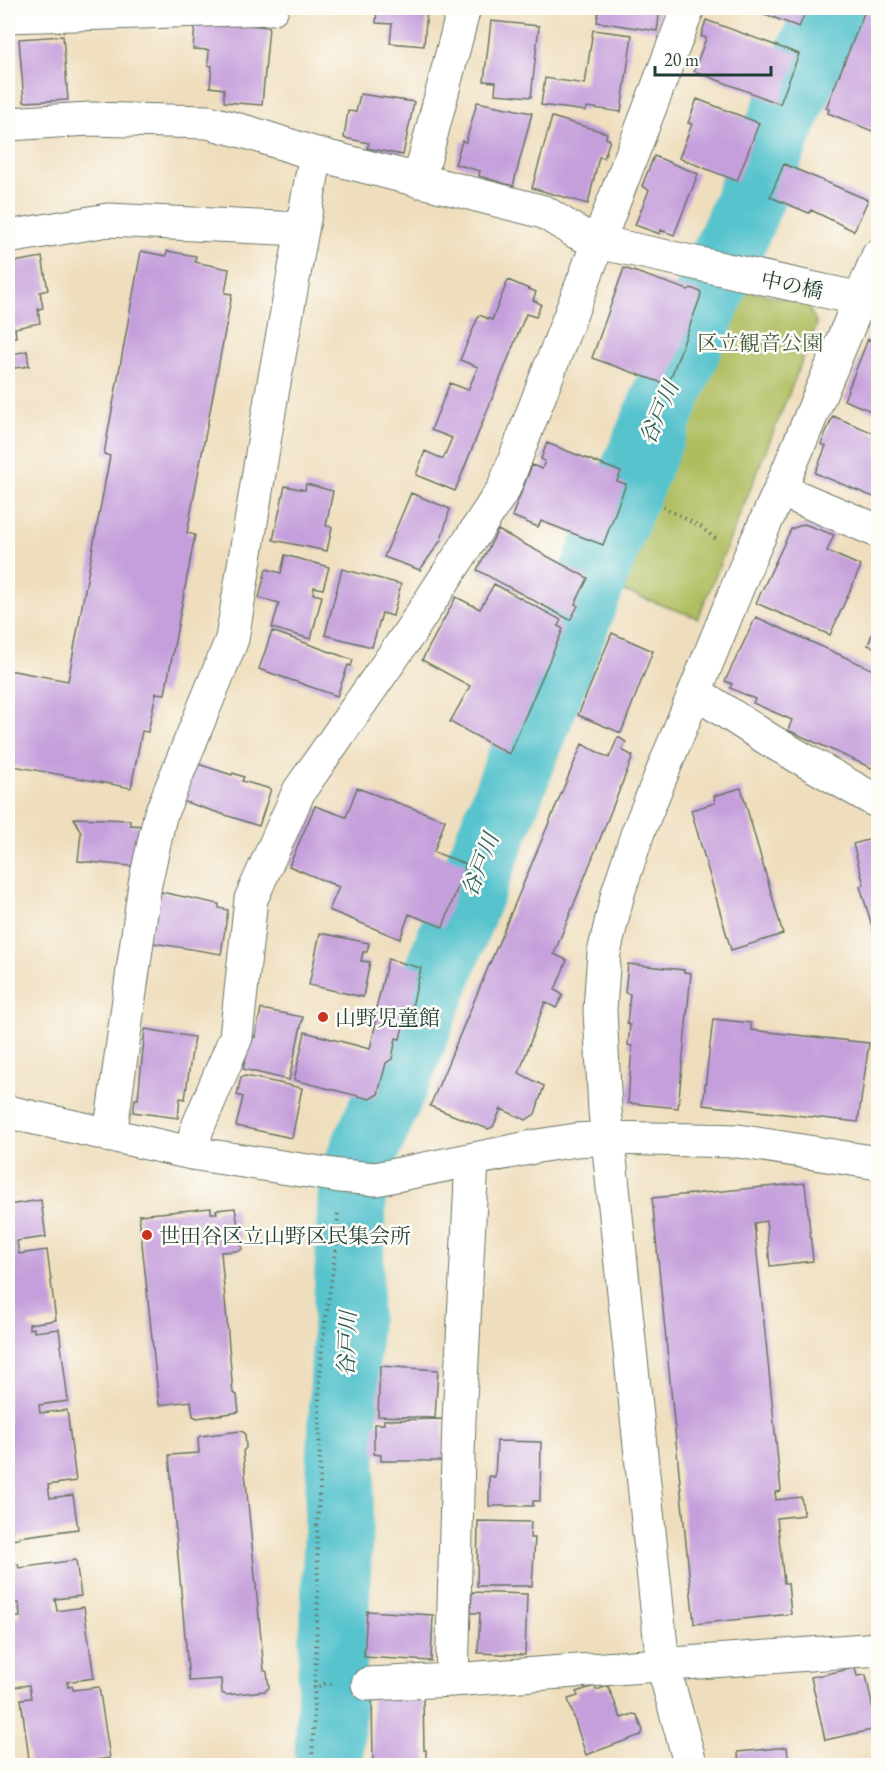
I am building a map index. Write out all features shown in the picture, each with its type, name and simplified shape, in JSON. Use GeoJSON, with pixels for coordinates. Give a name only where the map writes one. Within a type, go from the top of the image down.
{"type":"FeatureCollection","features":[{"type":"Feature","properties":{"kind":"street"},"geometry":{"type":"LineString","coordinates":[[8,16],[272,8]]}},
{"type":"Feature","properties":{"kind":"street"},"geometry":{"type":"LineString","coordinates":[[419,182],[464,8]]}},
{"type":"Feature","properties":{"kind":"street"},"geometry":{"type":"LineString","coordinates":[[191,1153],[197,1129],[236,1037],[251,899],[298,791],[410,632],[504,488],[688,8]]}},
{"type":"Feature","properties":{"kind":"street","name":"中の橋"},"geometry":{"type":"LineString","coordinates":[[8,124],[89,119],[208,122],[419,182],[544,212],[576,232],[598,242],[870,303]]}},
{"type":"Feature","properties":{"kind":"street"},"geometry":{"type":"LineString","coordinates":[[110,1136],[147,873],[160,816],[232,639],[271,399],[316,154]]}},
{"type":"Feature","properties":{"kind":"street"},"geometry":{"type":"LineString","coordinates":[[8,237],[108,220],[302,229]]}},
{"type":"Feature","properties":{"kind":"street"},"geometry":{"type":"LineString","coordinates":[[691,1766],[663,1665],[609,1138],[600,1010],[604,953],[618,894],[638,832],[749,558],[870,303],[879,256]]}},
{"type":"Feature","properties":{"kind":"street"},"geometry":{"type":"LineString","coordinates":[[780,490],[879,531]]}},
{"type":"Feature","properties":{"kind":"street"},"geometry":{"type":"LineString","coordinates":[[695,692],[771,741],[879,802]]}},
{"type":"Feature","properties":{"kind":"street"},"geometry":{"type":"LineString","coordinates":[[8,1112],[191,1153],[340,1176],[376,1179],[566,1142],[609,1138],[738,1141],[879,1163]]}},
{"type":"Feature","properties":{"kind":"street"},"geometry":{"type":"LineString","coordinates":[[452,1680],[459,1420],[472,1160]]}},
{"type":"Feature","properties":{"kind":"street"},"geometry":{"type":"LineString","coordinates":[[368,1684],[877,1654]]}},
{"type":"Feature","properties":{"kind":"path"},"geometry":{"type":"LineString","coordinates":[[663,507],[701,527],[727,548],[749,558]]}},
{"type":"Feature","properties":{"kind":"path"},"geometry":{"type":"LineString","coordinates":[[312,1766],[318,1594],[317,1526],[320,1486],[322,1344],[337,1242],[340,1176]]}},
{"type":"Feature","properties":{"kind":"path"},"geometry":{"type":"LineString","coordinates":[[313,1689],[324,1684]]}},
{"type":"Feature","properties":{"kind":"green space","name":"区立観音公園"},"geometry":{"type":"Polygon","coordinates":[[[732,288],[806,303],[817,324],[698,618],[615,588],[732,288]]]}},
{"type":"Feature","properties":{"kind":"building"},"geometry":{"type":"Polygon","coordinates":[[[377,8],[427,8],[424,46],[390,43],[392,24],[376,23],[377,8]]]}},
{"type":"Feature","properties":{"kind":"building"},"geometry":{"type":"Polygon","coordinates":[[[599,8],[660,8],[657,31],[597,22],[599,8]]]}},
{"type":"Feature","properties":{"kind":"building"},"geometry":{"type":"Polygon","coordinates":[[[748,8],[807,8],[799,27],[748,8]]]}},
{"type":"Feature","properties":{"kind":"building"},"geometry":{"type":"Polygon","coordinates":[[[866,8],[878,8],[877,133],[828,113],[829,109],[826,108],[866,8]]]}},
{"type":"Feature","properties":{"kind":"building"},"geometry":{"type":"Polygon","coordinates":[[[706,20],[799,54],[780,104],[694,71],[706,38],[701,36],[706,20]]]}},
{"type":"Feature","properties":{"kind":"building"},"geometry":{"type":"Polygon","coordinates":[[[491,21],[539,26],[531,97],[495,94],[496,82],[484,81],[491,21]]]}},
{"type":"Feature","properties":{"kind":"building"},"geometry":{"type":"Polygon","coordinates":[[[214,22],[269,27],[262,105],[224,102],[224,89],[210,87],[212,66],[208,65],[209,50],[193,49],[195,24],[214,22]]]}},
{"type":"Feature","properties":{"kind":"building"},"geometry":{"type":"Polygon","coordinates":[[[593,30],[632,35],[621,112],[587,107],[586,111],[541,105],[545,78],[585,84],[593,30]]]}},
{"type":"Feature","properties":{"kind":"building"},"geometry":{"type":"Polygon","coordinates":[[[63,36],[68,100],[24,102],[19,39],[63,36]]]}},
{"type":"Feature","properties":{"kind":"building"},"geometry":{"type":"Polygon","coordinates":[[[360,94],[414,102],[403,155],[367,148],[369,143],[344,138],[348,111],[356,112],[360,94]]]}},
{"type":"Feature","properties":{"kind":"building"},"geometry":{"type":"Polygon","coordinates":[[[697,99],[759,123],[737,181],[679,158],[692,124],[688,123],[697,99]]]}},
{"type":"Feature","properties":{"kind":"building"},"geometry":{"type":"Polygon","coordinates":[[[477,102],[532,113],[513,186],[479,176],[480,171],[455,164],[462,141],[466,142],[477,102]]]}},
{"type":"Feature","properties":{"kind":"building"},"geometry":{"type":"Polygon","coordinates":[[[552,117],[607,133],[606,138],[610,140],[604,158],[599,157],[588,204],[532,188],[552,117]]]}},
{"type":"Feature","properties":{"kind":"building"},"geometry":{"type":"Polygon","coordinates":[[[654,156],[698,174],[674,235],[661,230],[660,234],[635,225],[649,190],[642,186],[654,156]]]}},
{"type":"Feature","properties":{"kind":"building"},"geometry":{"type":"Polygon","coordinates":[[[784,164],[868,200],[854,231],[811,210],[809,213],[770,197],[784,164]]]}},
{"type":"Feature","properties":{"kind":"building"},"geometry":{"type":"Polygon","coordinates":[[[141,251],[166,256],[167,251],[196,256],[195,262],[229,269],[225,293],[232,294],[187,533],[195,535],[165,694],[156,693],[148,732],[142,731],[131,788],[8,765],[8,670],[68,681],[110,456],[104,454],[141,251]]]}},
{"type":"Feature","properties":{"kind":"building"},"geometry":{"type":"Polygon","coordinates":[[[42,257],[48,290],[40,292],[43,308],[38,309],[40,323],[15,328],[16,337],[8,338],[8,263],[42,257]]]}},
{"type":"Feature","properties":{"kind":"building"},"geometry":{"type":"Polygon","coordinates":[[[624,268],[688,290],[691,288],[701,292],[668,385],[592,358],[624,268]]]}},
{"type":"Feature","properties":{"kind":"building"},"geometry":{"type":"Polygon","coordinates":[[[508,280],[536,292],[533,300],[541,304],[536,317],[526,314],[455,491],[416,475],[425,451],[443,459],[452,438],[431,430],[450,383],[468,390],[478,367],[460,360],[479,315],[492,320],[508,280]]]}},
{"type":"Feature","properties":{"kind":"building"},"geometry":{"type":"Polygon","coordinates":[[[868,339],[878,343],[878,414],[844,400],[868,339]]]}},
{"type":"Feature","properties":{"kind":"building"},"geometry":{"type":"Polygon","coordinates":[[[27,351],[29,366],[8,369],[8,355],[27,351]]]}},
{"type":"Feature","properties":{"kind":"building"},"geometry":{"type":"Polygon","coordinates":[[[833,416],[878,435],[878,499],[815,473],[826,446],[821,444],[833,416]]]}},
{"type":"Feature","properties":{"kind":"building"},"geometry":{"type":"Polygon","coordinates":[[[547,443],[621,472],[617,481],[626,484],[603,545],[541,521],[538,527],[512,516],[532,465],[542,469],[545,461],[541,459],[547,443]]]}},
{"type":"Feature","properties":{"kind":"building"},"geometry":{"type":"Polygon","coordinates":[[[306,484],[333,491],[326,526],[332,527],[327,551],[273,540],[285,486],[305,490],[306,484]]]}},
{"type":"Feature","properties":{"kind":"building"},"geometry":{"type":"Polygon","coordinates":[[[411,493],[450,509],[441,540],[420,570],[384,557],[411,493]]]}},
{"type":"Feature","properties":{"kind":"building"},"geometry":{"type":"Polygon","coordinates":[[[804,524],[834,535],[827,551],[861,566],[830,635],[756,603],[791,529],[804,524]]]}},
{"type":"Feature","properties":{"kind":"building"},"geometry":{"type":"Polygon","coordinates":[[[498,530],[588,578],[575,604],[578,606],[570,620],[477,570],[498,530]]]}},
{"type":"Feature","properties":{"kind":"building"},"geometry":{"type":"Polygon","coordinates":[[[285,555],[329,567],[323,589],[314,587],[313,594],[322,596],[311,639],[272,628],[279,603],[259,598],[266,569],[281,573],[285,555]]]}},
{"type":"Feature","properties":{"kind":"building"},"geometry":{"type":"Polygon","coordinates":[[[342,569],[401,584],[393,616],[382,613],[372,647],[325,635],[342,569]]]}},
{"type":"Feature","properties":{"kind":"building"},"geometry":{"type":"Polygon","coordinates":[[[494,584],[561,620],[558,626],[563,629],[509,754],[450,722],[470,686],[422,660],[456,597],[480,609],[494,584]]]}},
{"type":"Feature","properties":{"kind":"building"},"geometry":{"type":"Polygon","coordinates":[[[756,617],[878,672],[878,771],[788,730],[792,720],[753,703],[755,699],[730,688],[732,684],[725,681],[756,617]]]}},
{"type":"Feature","properties":{"kind":"building"},"geometry":{"type":"Polygon","coordinates":[[[878,618],[878,649],[868,645],[878,618]]]}},
{"type":"Feature","properties":{"kind":"building"},"geometry":{"type":"Polygon","coordinates":[[[272,631],[353,660],[351,666],[348,665],[337,696],[259,669],[272,631]]]}},
{"type":"Feature","properties":{"kind":"building"},"geometry":{"type":"Polygon","coordinates":[[[612,633],[653,651],[621,733],[578,715],[612,633]]]}},
{"type":"Feature","properties":{"kind":"building"},"geometry":{"type":"Polygon","coordinates":[[[618,737],[626,742],[622,750],[633,756],[554,954],[567,960],[555,990],[563,995],[556,1008],[545,1002],[519,1073],[544,1086],[535,1114],[526,1120],[501,1109],[493,1127],[488,1129],[430,1106],[582,744],[609,758],[618,737]]]}},
{"type":"Feature","properties":{"kind":"building"},"geometry":{"type":"Polygon","coordinates":[[[195,763],[232,775],[233,773],[244,777],[242,781],[271,789],[259,826],[182,801],[195,763]]]}},
{"type":"Feature","properties":{"kind":"building"},"geometry":{"type":"Polygon","coordinates":[[[357,788],[445,820],[434,852],[466,864],[443,927],[409,914],[400,939],[329,910],[339,887],[289,866],[315,806],[346,817],[357,788]]]}},
{"type":"Feature","properties":{"kind":"building"},"geometry":{"type":"Polygon","coordinates":[[[741,788],[783,934],[731,950],[691,810],[715,803],[714,796],[741,788]]]}},
{"type":"Feature","properties":{"kind":"building"},"geometry":{"type":"Polygon","coordinates":[[[74,818],[130,820],[130,825],[146,826],[141,867],[78,861],[81,833],[74,818]]]}},
{"type":"Feature","properties":{"kind":"building"},"geometry":{"type":"Polygon","coordinates":[[[878,837],[878,946],[860,886],[864,885],[853,844],[878,837]]]}},
{"type":"Feature","properties":{"kind":"building"},"geometry":{"type":"Polygon","coordinates":[[[161,892],[219,904],[219,908],[228,910],[221,954],[147,942],[161,892]]]}},
{"type":"Feature","properties":{"kind":"building"},"geometry":{"type":"Polygon","coordinates":[[[320,933],[369,943],[367,952],[363,952],[361,961],[370,962],[363,997],[309,985],[320,933]]]}},
{"type":"Feature","properties":{"kind":"building"},"geometry":{"type":"Polygon","coordinates":[[[388,959],[421,968],[411,1011],[407,1010],[400,1039],[396,1038],[392,1059],[386,1063],[378,1094],[370,1099],[294,1080],[305,1032],[370,1049],[376,1022],[373,1021],[388,959]]]}},
{"type":"Feature","properties":{"kind":"building"},"geometry":{"type":"Polygon","coordinates":[[[628,964],[684,970],[684,972],[691,973],[678,1108],[628,1103],[632,1046],[628,1045],[630,1025],[627,1024],[630,994],[625,993],[628,964]]]}},
{"type":"Feature","properties":{"kind":"building"},"geometry":{"type":"Polygon","coordinates":[[[261,1009],[303,1017],[289,1080],[243,1069],[251,1036],[255,1037],[261,1009]]]}},
{"type":"Feature","properties":{"kind":"building"},"geometry":{"type":"Polygon","coordinates":[[[713,1019],[751,1023],[751,1030],[869,1043],[858,1122],[703,1105],[713,1019]]]}},
{"type":"Feature","properties":{"kind":"building"},"geometry":{"type":"Polygon","coordinates":[[[145,1029],[194,1037],[185,1099],[180,1098],[178,1118],[133,1112],[135,1099],[138,1099],[145,1029]]]}},
{"type":"Feature","properties":{"kind":"building"},"geometry":{"type":"Polygon","coordinates":[[[246,1076],[302,1088],[292,1138],[236,1126],[243,1097],[237,1095],[241,1077],[246,1076]]]}},
{"type":"Feature","properties":{"kind":"building"},"geometry":{"type":"Polygon","coordinates":[[[805,1183],[813,1261],[770,1266],[766,1221],[754,1223],[781,1491],[775,1492],[776,1500],[801,1497],[804,1515],[777,1518],[784,1583],[788,1583],[791,1614],[694,1624],[652,1198],[805,1183]]]}},
{"type":"Feature","properties":{"kind":"building"},"geometry":{"type":"Polygon","coordinates":[[[41,1200],[46,1237],[17,1241],[19,1254],[47,1250],[56,1320],[29,1324],[29,1329],[34,1328],[34,1332],[59,1329],[68,1401],[39,1405],[40,1413],[67,1410],[76,1481],[48,1485],[50,1498],[73,1495],[78,1529],[8,1540],[8,1499],[12,1498],[11,1489],[8,1489],[8,1205],[41,1200]]]}},
{"type":"Feature","properties":{"kind":"building"},"geometry":{"type":"Polygon","coordinates":[[[211,1208],[211,1213],[217,1213],[216,1210],[235,1208],[242,1249],[221,1252],[233,1393],[237,1395],[239,1412],[197,1418],[193,1416],[191,1401],[159,1405],[139,1215],[211,1208]]]}},
{"type":"Feature","properties":{"kind":"building"},"geometry":{"type":"Polygon","coordinates":[[[380,1366],[438,1370],[435,1418],[378,1416],[380,1366]]]}},
{"type":"Feature","properties":{"kind":"building"},"geometry":{"type":"Polygon","coordinates":[[[443,1419],[444,1461],[381,1461],[381,1455],[374,1454],[374,1424],[384,1424],[384,1420],[443,1419]]]}},
{"type":"Feature","properties":{"kind":"building"},"geometry":{"type":"Polygon","coordinates":[[[241,1431],[245,1433],[246,1448],[243,1451],[264,1670],[267,1672],[269,1688],[265,1691],[226,1695],[222,1693],[221,1679],[189,1681],[169,1455],[199,1453],[198,1438],[200,1436],[241,1431]]]}},
{"type":"Feature","properties":{"kind":"building"},"geometry":{"type":"Polygon","coordinates":[[[497,1441],[541,1442],[540,1501],[533,1501],[533,1506],[489,1506],[489,1476],[495,1477],[497,1441]]]}},
{"type":"Feature","properties":{"kind":"building"},"geometry":{"type":"Polygon","coordinates":[[[478,1521],[531,1522],[530,1538],[535,1538],[532,1586],[477,1586],[478,1521]]]}},
{"type":"Feature","properties":{"kind":"building"},"geometry":{"type":"Polygon","coordinates":[[[76,1560],[81,1596],[55,1599],[57,1611],[84,1607],[94,1678],[67,1682],[68,1687],[72,1686],[73,1690],[99,1687],[110,1758],[82,1762],[82,1766],[30,1766],[21,1699],[31,1698],[29,1685],[14,1687],[8,1618],[20,1617],[19,1603],[8,1604],[8,1565],[18,1564],[19,1568],[76,1560]]]}},
{"type":"Feature","properties":{"kind":"building"},"geometry":{"type":"Polygon","coordinates":[[[472,1592],[527,1594],[525,1655],[478,1653],[480,1613],[471,1613],[472,1592]]]}},
{"type":"Feature","properties":{"kind":"building"},"geometry":{"type":"Polygon","coordinates":[[[367,1611],[433,1615],[431,1661],[364,1657],[367,1611]]]}},
{"type":"Feature","properties":{"kind":"building"},"geometry":{"type":"Polygon","coordinates":[[[855,1668],[857,1676],[866,1675],[877,1729],[825,1740],[811,1677],[855,1668]]]}},
{"type":"Feature","properties":{"kind":"building"},"geometry":{"type":"Polygon","coordinates":[[[595,1686],[596,1690],[608,1686],[621,1718],[637,1715],[643,1731],[641,1735],[586,1755],[568,1699],[578,1696],[576,1692],[595,1686]]]}},
{"type":"Feature","properties":{"kind":"building"},"geometry":{"type":"Polygon","coordinates":[[[423,1697],[426,1762],[373,1762],[372,1698],[423,1697]]]}},
{"type":"Feature","properties":{"kind":"building"},"geometry":{"type":"Polygon","coordinates":[[[787,1747],[789,1766],[739,1766],[738,1752],[787,1747]]]}},
{"type":"Feature","properties":{"kind":"waterway","name":"谷戸川"},"geometry":{"type":"LineString","coordinates":[[330,1766],[353,1177],[402,1065],[624,497],[830,8]]}},
{"type":"Feature","properties":{"kind":"place","name":"山野児童館"},"geometry":{"type":"Point","coordinates":[323,1017]}},
{"type":"Feature","properties":{"kind":"place","name":"世田谷区立山野区民集会所"},"geometry":{"type":"Point","coordinates":[147,1235]}}]}
